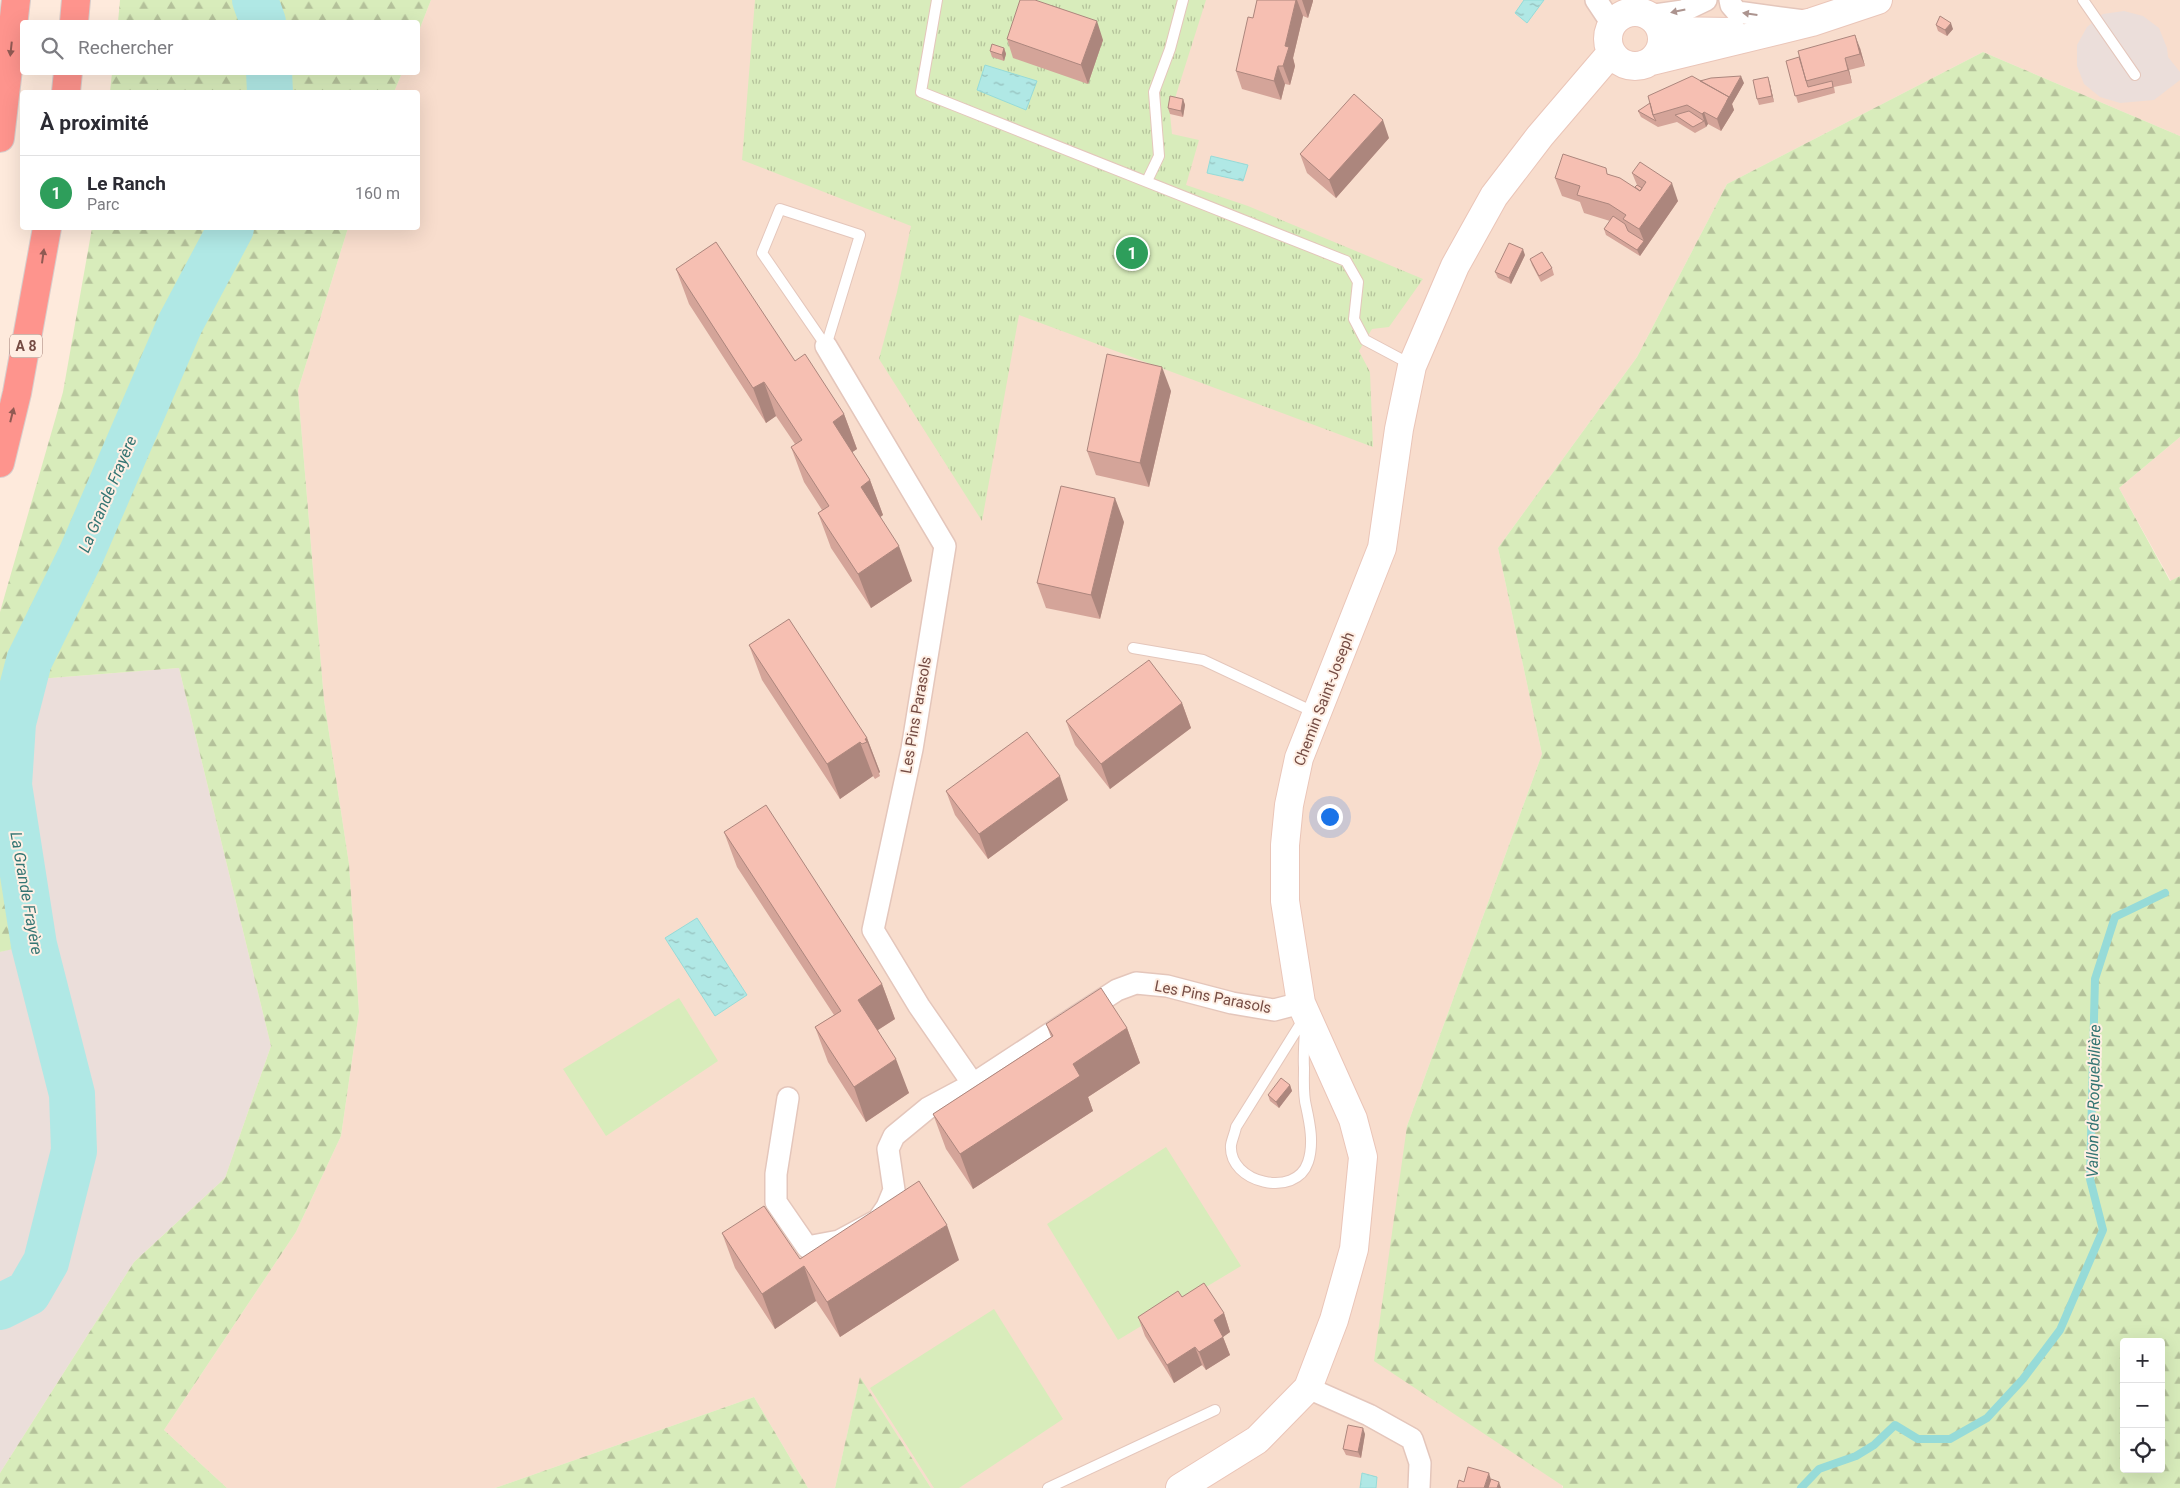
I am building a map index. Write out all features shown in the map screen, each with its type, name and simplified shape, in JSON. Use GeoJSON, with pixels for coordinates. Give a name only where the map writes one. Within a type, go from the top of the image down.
{"type":"FeatureCollection","features":[{"type":"Feature","properties":{"kind":"highway"},"geometry":{"type":"LineString","coordinates":[[0,138],[16,0]]}},
{"type":"Feature","properties":{"kind":"highway"},"geometry":{"type":"LineString","coordinates":[[74,20],[76,0]]}},
{"type":"Feature","properties":{"kind":"highway"},"geometry":{"type":"LineString","coordinates":[[66,90],[68,75]]}},
{"type":"Feature","properties":{"kind":"highway","name":"A 8"},"geometry":{"type":"LineString","coordinates":[[0,462],[17,393],[47,230]]}},
{"type":"Feature","properties":{"kind":"main road","name":"Chemin Saint-Joseph"},"geometry":{"type":"LineString","coordinates":[[1540,136],[1618,78],[1644,64],[1759,33],[1812,22],[1878,0]]}},
{"type":"Feature","properties":{"kind":"main road"},"geometry":{"type":"LineString","coordinates":[[1632,12],[1654,24],[1661,48],[1644,64],[1622,64],[1611,53],[1608,38],[1612,24],[1618,18],[1632,12]]}},
{"type":"Feature","properties":{"kind":"main road","name":"Chemin Saint-Joseph"},"geometry":{"type":"LineString","coordinates":[[1654,24],[1759,33]]}},
{"type":"Feature","properties":{"kind":"main road","name":"Chemin Saint-Joseph"},"geometry":{"type":"LineString","coordinates":[[1180,1488],[1257,1440],[1308,1388],[1334,1320],[1354,1249],[1363,1157],[1353,1119],[1304,1009],[1284,901],[1284,845],[1288,805],[1299,758],[1382,548],[1399,429],[1412,366],[1455,266],[1494,196],[1540,136],[1611,53]]}},
{"type":"Feature","properties":{"kind":"street"},"geometry":{"type":"LineString","coordinates":[[1596,0],[1612,24]]}},
{"type":"Feature","properties":{"kind":"street"},"geometry":{"type":"LineString","coordinates":[[1654,24],[1706,0]]}},
{"type":"Feature","properties":{"kind":"street"},"geometry":{"type":"LineString","coordinates":[[1730,0],[1731,5],[1737,12],[1812,22]]}},
{"type":"Feature","properties":{"kind":"street","name":"Les Pins Parasols"},"geometry":{"type":"LineString","coordinates":[[826,346],[945,546],[912,749],[873,930],[919,1006],[973,1084]]}},
{"type":"Feature","properties":{"kind":"street","name":"Les Pins Parasols"},"geometry":{"type":"LineString","coordinates":[[788,1098],[776,1174],[776,1202],[807,1247],[839,1241],[878,1220],[887,1208],[894,1190],[888,1148],[894,1136],[928,1108],[973,1084],[1117,990],[1136,983],[1167,986],[1232,1003],[1274,1010],[1304,1009]]}},
{"type":"Feature","properties":{"kind":"street"},"geometry":{"type":"LineString","coordinates":[[1308,1388],[1369,1415],[1412,1438],[1420,1463],[1420,1488]]}},
{"type":"Feature","properties":{"kind":"lane"},"geometry":{"type":"LineString","coordinates":[[937,0],[921,92],[1346,261],[1358,282],[1354,319],[1365,340],[1412,366]]}},
{"type":"Feature","properties":{"kind":"lane"},"geometry":{"type":"LineString","coordinates":[[1147,182],[1159,156],[1154,92],[1170,49],[1183,0]]}},
{"type":"Feature","properties":{"kind":"lane"},"geometry":{"type":"LineString","coordinates":[[2083,0],[2135,75]]}},
{"type":"Feature","properties":{"kind":"lane","name":"Les Pins Parasols"},"geometry":{"type":"LineString","coordinates":[[780,209],[860,235],[826,346],[762,253],[780,209]]}},
{"type":"Feature","properties":{"kind":"lane"},"geometry":{"type":"LineString","coordinates":[[1133,648],[1203,660],[1317,713]]}},
{"type":"Feature","properties":{"kind":"lane"},"geometry":{"type":"LineString","coordinates":[[1304,1009],[1303,1065],[1306,1107],[1312,1148],[1307,1165],[1299,1176],[1282,1183],[1264,1183],[1247,1174],[1236,1164],[1231,1147],[1236,1127],[1304,1009]]}},
{"type":"Feature","properties":{"kind":"lane"},"geometry":{"type":"LineString","coordinates":[[1048,1488],[1216,1410]]}},
{"type":"Feature","properties":{"kind":"shaded area"},"geometry":{"type":"Polygon","coordinates":[[[431,0],[2180,0],[2180,136],[1983,52],[1727,184],[1637,357],[1498,548],[1542,754],[1407,1126],[1563,1488],[931,1488],[860,1378],[835,1488],[808,1488],[754,1397],[495,1488],[227,1488],[164,1430],[296,1232],[341,1136],[359,1012],[349,864],[324,700],[298,390],[347,230],[420,230],[420,90],[395,90],[401,75],[420,75],[420,28],[431,0]]]}},
{"type":"Feature","properties":{"kind":"shaded area"},"geometry":{"type":"Polygon","coordinates":[[[2124,11],[2143,16],[2159,28],[2167,48],[2168,57],[2180,72],[2180,80],[2154,100],[2120,103],[2100,97],[2084,84],[2077,66],[2077,45],[2087,27],[2103,14],[2124,11]]]}},
{"type":"Feature","properties":{"kind":"shaded area"},"geometry":{"type":"Polygon","coordinates":[[[2180,437],[2180,576],[2171,581],[2119,488],[2180,437]]]}},
{"type":"Feature","properties":{"kind":"shaded area"},"geometry":{"type":"Polygon","coordinates":[[[179,668],[271,1046],[225,1178],[134,1262],[0,1473],[0,952],[22,946],[14,746],[38,679],[179,668]]]}},
{"type":"Feature","properties":{"kind":"green space"},"geometry":{"type":"Polygon","coordinates":[[[120,0],[431,0],[420,28],[420,20],[118,20],[120,0]]]}},
{"type":"Feature","properties":{"kind":"green space"},"geometry":{"type":"Polygon","coordinates":[[[755,0],[1206,0],[1170,114],[1172,134],[1199,140],[1186,185],[1248,206],[1423,279],[1389,327],[1372,329],[1359,351],[1370,372],[1373,447],[1019,315],[982,521],[879,359],[897,292],[911,226],[742,160],[755,0]]]}},
{"type":"Feature","properties":{"kind":"green space"},"geometry":{"type":"Polygon","coordinates":[[[1983,52],[2180,136],[2180,437],[2119,488],[2170,581],[2180,576],[2180,1488],[1563,1488],[1563,1486],[1374,1361],[1407,1126],[1542,754],[1498,548],[1637,357],[1727,184],[1983,52]]]}},
{"type":"Feature","properties":{"kind":"green space"},"geometry":{"type":"Polygon","coordinates":[[[112,75],[401,75],[395,90],[110,90],[112,75]]]}},
{"type":"Feature","properties":{"kind":"green space"},"geometry":{"type":"Polygon","coordinates":[[[92,230],[347,230],[298,390],[324,700],[349,864],[359,1012],[341,1136],[296,1232],[164,1430],[227,1488],[0,1488],[0,1473],[134,1262],[225,1178],[271,1046],[179,668],[38,679],[14,746],[22,947],[0,952],[0,612],[63,392],[92,230]]]}},
{"type":"Feature","properties":{"kind":"green space"},"geometry":{"type":"Polygon","coordinates":[[[679,998],[718,1061],[606,1136],[563,1069],[679,998]]]}},
{"type":"Feature","properties":{"kind":"green space"},"geometry":{"type":"Polygon","coordinates":[[[1166,1147],[1241,1266],[1118,1340],[1047,1224],[1166,1147]]]}},
{"type":"Feature","properties":{"kind":"green space"},"geometry":{"type":"Polygon","coordinates":[[[994,1309],[1063,1419],[959,1488],[934,1488],[870,1388],[994,1309]]]}},
{"type":"Feature","properties":{"kind":"green space"},"geometry":{"type":"Polygon","coordinates":[[[860,1377],[931,1488],[835,1488],[860,1377]]]}},
{"type":"Feature","properties":{"kind":"green space"},"geometry":{"type":"Polygon","coordinates":[[[754,1397],[808,1488],[495,1488],[754,1397]]]}},
{"type":"Feature","properties":{"kind":"water"},"geometry":{"type":"Polygon","coordinates":[[[1524,0],[1544,0],[1527,23],[1515,13],[1524,0]]]}},
{"type":"Feature","properties":{"kind":"water"},"geometry":{"type":"Polygon","coordinates":[[[985,65],[1037,81],[1026,110],[977,90],[985,65]]]}},
{"type":"Feature","properties":{"kind":"water"},"geometry":{"type":"Polygon","coordinates":[[[1211,156],[1248,165],[1243,181],[1207,173],[1211,156]]]}},
{"type":"Feature","properties":{"kind":"water"},"geometry":{"type":"Polygon","coordinates":[[[697,918],[747,995],[715,1016],[665,938],[697,918]]]}},
{"type":"Feature","properties":{"kind":"water"},"geometry":{"type":"Polygon","coordinates":[[[1362,1473],[1377,1477],[1376,1488],[1360,1488],[1362,1473]]]}},
{"type":"Feature","properties":{"kind":"building"},"geometry":{"type":"Polygon","coordinates":[[[1020,0],[1035,0],[1097,21],[1081,65],[1007,39],[1020,0]]]}},
{"type":"Feature","properties":{"kind":"building"},"geometry":{"type":"Polygon","coordinates":[[[1257,0],[1296,0],[1285,46],[1289,47],[1283,66],[1278,66],[1274,81],[1236,71],[1248,17],[1253,18],[1257,0]]]}},
{"type":"Feature","properties":{"kind":"building"},"geometry":{"type":"Polygon","coordinates":[[[1940,16],[1951,23],[1945,30],[1936,25],[1940,16]]]}},
{"type":"Feature","properties":{"kind":"building"},"geometry":{"type":"Polygon","coordinates":[[[1855,35],[1860,54],[1845,58],[1848,70],[1806,81],[1798,51],[1855,35]]]}},
{"type":"Feature","properties":{"kind":"building"},"geometry":{"type":"Polygon","coordinates":[[[992,44],[1004,48],[1002,55],[990,51],[992,44]]]}},
{"type":"Feature","properties":{"kind":"building"},"geometry":{"type":"Polygon","coordinates":[[[1799,57],[1808,87],[1832,81],[1833,87],[1795,96],[1786,61],[1799,57]]]}},
{"type":"Feature","properties":{"kind":"building"},"geometry":{"type":"Polygon","coordinates":[[[1692,76],[1729,97],[1717,119],[1704,112],[1702,114],[1687,105],[1653,115],[1648,96],[1692,76]]]}},
{"type":"Feature","properties":{"kind":"building"},"geometry":{"type":"Polygon","coordinates":[[[1741,76],[1727,101],[1729,97],[1700,81],[1711,78],[1741,76]]]}},
{"type":"Feature","properties":{"kind":"building"},"geometry":{"type":"Polygon","coordinates":[[[1768,77],[1772,96],[1757,99],[1753,80],[1768,77]]]}},
{"type":"Feature","properties":{"kind":"building"},"geometry":{"type":"Polygon","coordinates":[[[1354,94],[1383,120],[1329,180],[1300,154],[1354,94]]]}},
{"type":"Feature","properties":{"kind":"building"},"geometry":{"type":"Polygon","coordinates":[[[1170,96],[1183,99],[1181,111],[1168,108],[1170,96]]]}},
{"type":"Feature","properties":{"kind":"building"},"geometry":{"type":"Polygon","coordinates":[[[1650,103],[1653,115],[1656,121],[1638,111],[1650,103]]]}},
{"type":"Feature","properties":{"kind":"building"},"geometry":{"type":"Polygon","coordinates":[[[1689,111],[1704,121],[1693,127],[1675,115],[1689,111]]]}},
{"type":"Feature","properties":{"kind":"building"},"geometry":{"type":"Polygon","coordinates":[[[1563,154],[1606,168],[1607,174],[1620,178],[1640,191],[1646,182],[1632,173],[1640,162],[1672,183],[1639,229],[1623,219],[1626,215],[1609,204],[1577,195],[1580,186],[1555,178],[1563,154]]]}},
{"type":"Feature","properties":{"kind":"building"},"geometry":{"type":"Polygon","coordinates":[[[1637,185],[1642,188],[1640,191],[1635,187],[1637,185]]]}},
{"type":"Feature","properties":{"kind":"building"},"geometry":{"type":"Polygon","coordinates":[[[1613,216],[1625,224],[1628,231],[1644,241],[1637,250],[1604,229],[1613,216]]]}},
{"type":"Feature","properties":{"kind":"building"},"geometry":{"type":"Polygon","coordinates":[[[716,242],[795,361],[805,354],[844,414],[833,422],[870,480],[861,487],[899,546],[858,574],[818,513],[829,506],[791,447],[802,440],[764,382],[753,388],[676,269],[716,242]]]}},
{"type":"Feature","properties":{"kind":"building"},"geometry":{"type":"Polygon","coordinates":[[[1509,243],[1523,249],[1509,278],[1495,272],[1509,243]]]}},
{"type":"Feature","properties":{"kind":"building"},"geometry":{"type":"Polygon","coordinates":[[[1542,252],[1552,268],[1539,276],[1530,259],[1542,252]]]}},
{"type":"Feature","properties":{"kind":"building"},"geometry":{"type":"Polygon","coordinates":[[[1107,354],[1162,367],[1140,463],[1087,451],[1107,354]]]}},
{"type":"Feature","properties":{"kind":"building"},"geometry":{"type":"Polygon","coordinates":[[[1061,486],[1115,498],[1091,595],[1037,583],[1061,486]]]}},
{"type":"Feature","properties":{"kind":"building"},"geometry":{"type":"Polygon","coordinates":[[[789,619],[867,738],[865,739],[867,742],[862,744],[860,742],[827,764],[749,645],[789,619]]]}},
{"type":"Feature","properties":{"kind":"building"},"geometry":{"type":"Polygon","coordinates":[[[1149,660],[1182,703],[1101,764],[1066,721],[1149,660]]]}},
{"type":"Feature","properties":{"kind":"building"},"geometry":{"type":"Polygon","coordinates":[[[1027,732],[1060,776],[979,834],[946,791],[1027,732]]]}},
{"type":"Feature","properties":{"kind":"building"},"geometry":{"type":"Polygon","coordinates":[[[766,805],[882,984],[858,1000],[896,1059],[854,1087],[815,1027],[841,1011],[724,832],[766,805]]]}},
{"type":"Feature","properties":{"kind":"building"},"geometry":{"type":"Polygon","coordinates":[[[1101,988],[1127,1028],[1073,1064],[1080,1076],[960,1154],[933,1114],[1053,1036],[1046,1024],[1101,988]]]}},
{"type":"Feature","properties":{"kind":"building"},"geometry":{"type":"Polygon","coordinates":[[[1281,1078],[1290,1085],[1276,1102],[1268,1095],[1281,1078]]]}},
{"type":"Feature","properties":{"kind":"building"},"geometry":{"type":"Polygon","coordinates":[[[919,1181],[947,1225],[827,1302],[804,1266],[762,1294],[722,1233],[764,1206],[800,1259],[919,1181]]]}},
{"type":"Feature","properties":{"kind":"building"},"geometry":{"type":"Polygon","coordinates":[[[1204,1283],[1224,1313],[1214,1320],[1223,1337],[1199,1352],[1195,1347],[1167,1365],[1138,1317],[1178,1291],[1182,1297],[1204,1283]]]}},
{"type":"Feature","properties":{"kind":"building"},"geometry":{"type":"Polygon","coordinates":[[[1348,1425],[1363,1428],[1358,1452],[1343,1449],[1348,1425]]]}},
{"type":"Feature","properties":{"kind":"building"},"geometry":{"type":"Polygon","coordinates":[[[1468,1467],[1489,1473],[1484,1488],[1457,1488],[1459,1480],[1464,1482],[1468,1467]]]}},
{"type":"Feature","properties":{"kind":"building"},"geometry":{"type":"Polygon","coordinates":[[[1491,1479],[1499,1482],[1497,1488],[1488,1488],[1491,1479]]]}},
{"type":"Feature","properties":{"kind":"waterway","name":"La Grande Frayère"},"geometry":{"type":"LineString","coordinates":[[255,0],[262,20]]}},
{"type":"Feature","properties":{"kind":"waterway","name":"La Grande Frayère"},"geometry":{"type":"LineString","coordinates":[[269,75],[270,90]]}},
{"type":"Feature","properties":{"kind":"waterway","name":"La Grande Frayère"},"geometry":{"type":"LineString","coordinates":[[0,1307],[28,1293],[46,1262],[74,1151],[72,1094],[34,945],[9,785],[13,723],[29,661],[81,555],[180,324],[230,230]]}},
{"type":"Feature","properties":{"kind":"waterway","name":"Vallon de Roquebilière"},"geometry":{"type":"LineString","coordinates":[[1801,1488],[1819,1469],[1856,1456],[1874,1445],[1895,1425],[1918,1439],[1950,1439],[1987,1418],[2023,1379],[2060,1330],[2103,1230],[2090,1179],[2095,979],[2115,917],[2165,893]]}},
{"type":"Feature","properties":{"kind":"place","name":"Le Ranch"},"geometry":{"type":"Point","coordinates":[1132,253]}}]}
